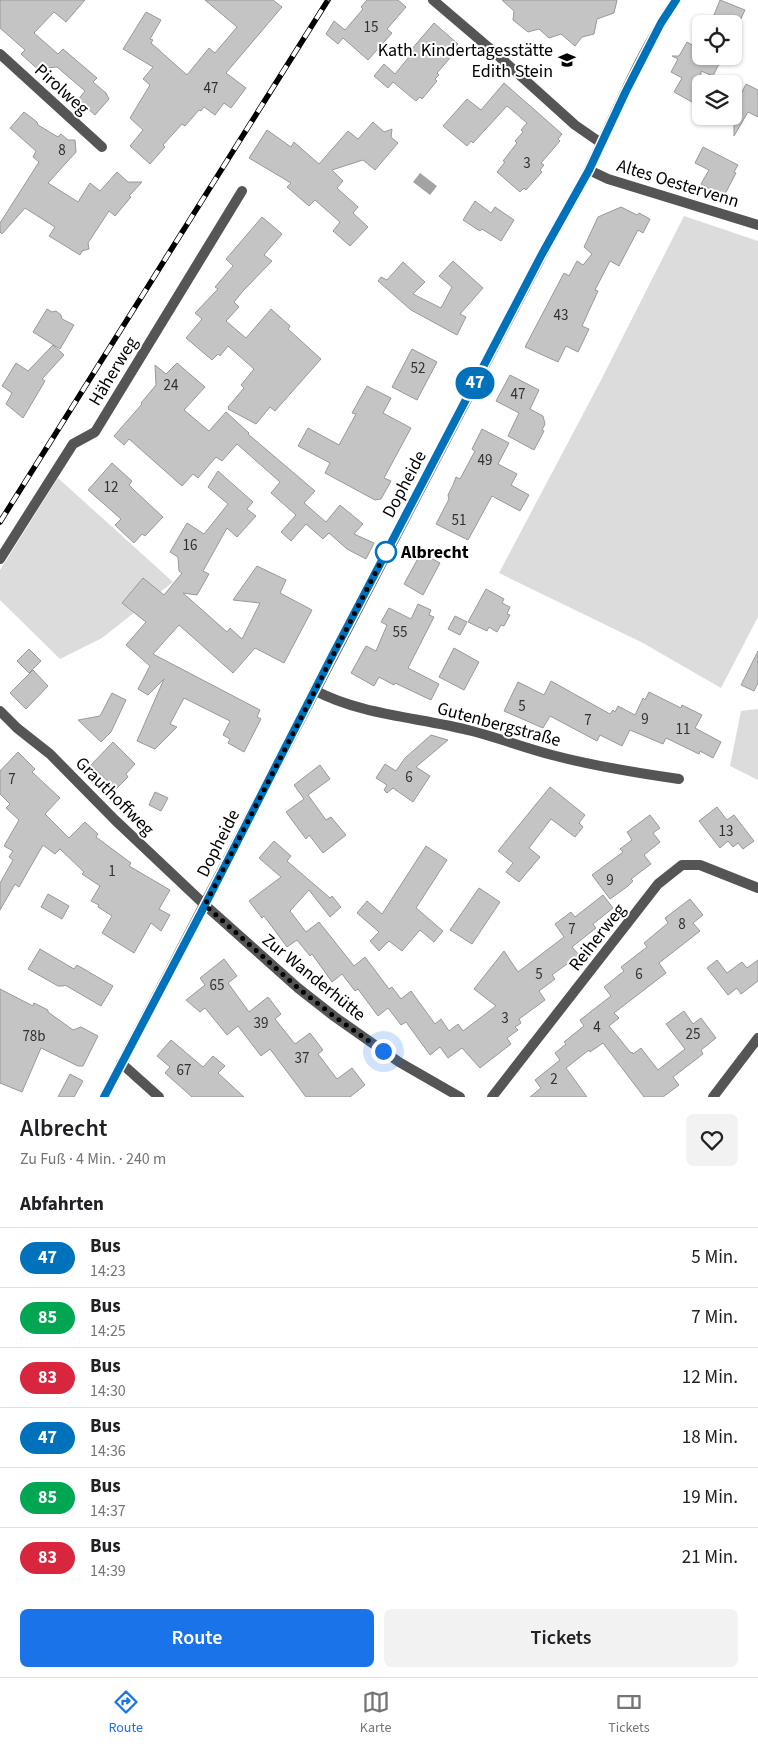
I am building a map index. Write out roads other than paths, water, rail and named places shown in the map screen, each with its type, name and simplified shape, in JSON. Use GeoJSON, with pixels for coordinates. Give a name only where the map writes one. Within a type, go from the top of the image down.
{"type":"FeatureCollection","features":[{"type":"Feature","properties":{"kind":"street"},"geometry":{"type":"LineString","coordinates":[[433,0],[575,125],[601,143]]}},
{"type":"Feature","properties":{"kind":"street","name":"Dopheide"},"geometry":{"type":"LineString","coordinates":[[104,1097],[205,905],[314,690],[547,246],[589,170],[626,91],[661,23],[676,0]]}},
{"type":"Feature","properties":{"kind":"street","name":"Pirolweg"},"geometry":{"type":"LineString","coordinates":[[0,54],[102,147]]}},
{"type":"Feature","properties":{"kind":"street","name":"Altes Oestervenn"},"geometry":{"type":"LineString","coordinates":[[589,170],[608,179],[758,225]]}},
{"type":"Feature","properties":{"kind":"street","name":"Häherweg"},"geometry":{"type":"LineString","coordinates":[[0,558],[73,444],[95,432],[242,191]]}},
{"type":"Feature","properties":{"kind":"street","name":"Gutenbergstraße"},"geometry":{"type":"LineString","coordinates":[[314,690],[332,699],[370,710],[472,731],[522,747],[586,763],[679,779]]}},
{"type":"Feature","properties":{"kind":"street","name":"Grauthoffweg"},"geometry":{"type":"LineString","coordinates":[[0,711],[50,754],[115,820],[205,905]]}},
{"type":"Feature","properties":{"kind":"street","name":"Reiherweg"},"geometry":{"type":"LineString","coordinates":[[492,1097],[658,884],[682,865],[700,865],[758,888]]}},
{"type":"Feature","properties":{"kind":"street","name":"Zur Wanderhütte"},"geometry":{"type":"LineString","coordinates":[[205,905],[298,988],[335,1017],[398,1062],[460,1097]]}},
{"type":"Feature","properties":{"kind":"street"},"geometry":{"type":"LineString","coordinates":[[713,1097],[758,1038]]}},
{"type":"Feature","properties":{"kind":"street"},"geometry":{"type":"LineString","coordinates":[[121,1064],[159,1097]]}},
{"type":"Feature","properties":{"kind":"railway"},"geometry":{"type":"LineString","coordinates":[[0,522],[328,0]]}},
{"type":"Feature","properties":{"kind":"place","name":"Kath. Kindertagesstätte Edith Stein"},"geometry":{"type":"Point","coordinates":[567,60]}},
{"type":"Feature","properties":{"kind":"place","name":"Albrecht"},"geometry":{"type":"Point","coordinates":[386,552]}}]}
